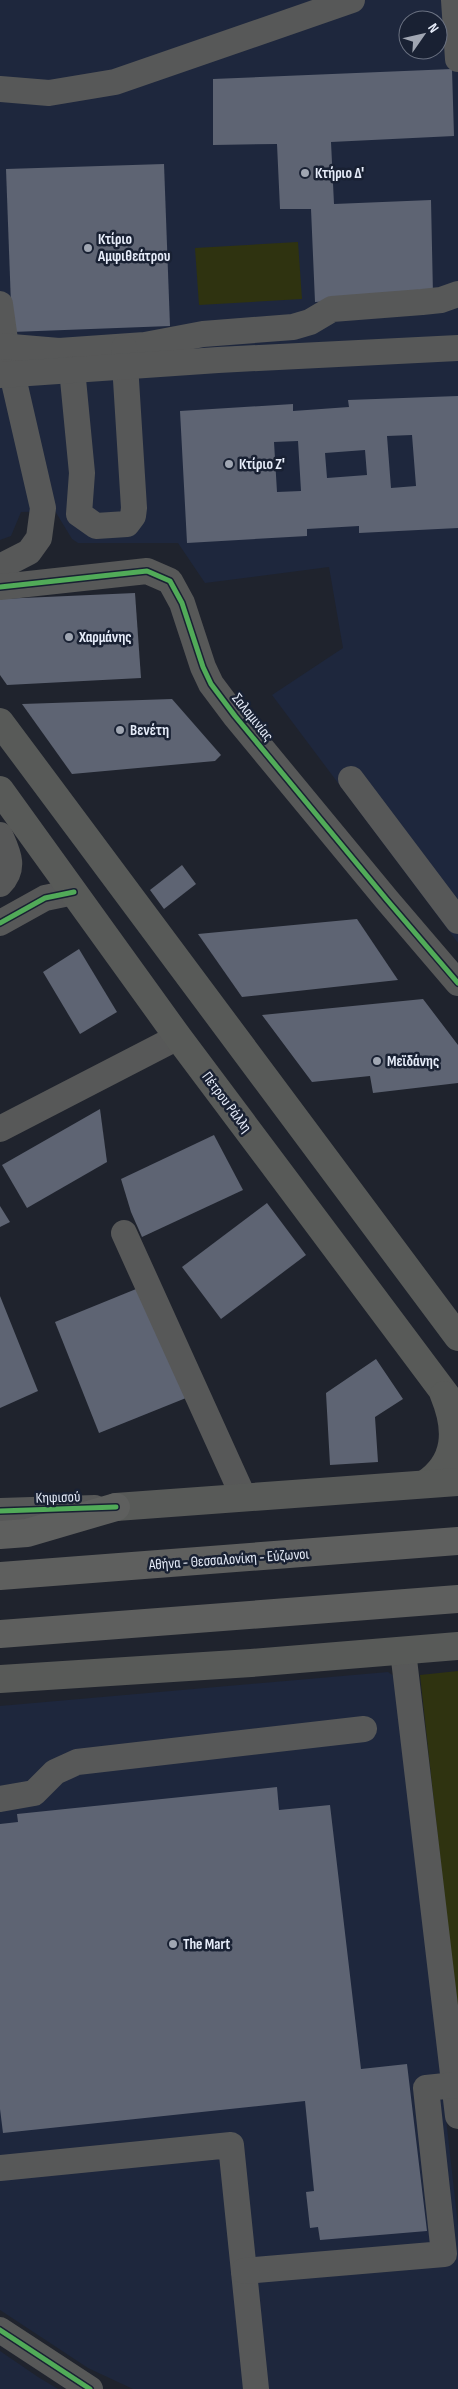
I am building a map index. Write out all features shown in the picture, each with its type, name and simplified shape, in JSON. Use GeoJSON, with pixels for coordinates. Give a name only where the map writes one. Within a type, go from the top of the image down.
{"type":"FeatureCollection","features":[{"type":"Feature","properties":{"kind":"highway"},"geometry":{"type":"LineString","coordinates":[[0,1535],[27,1533],[116,1507]]}},
{"type":"Feature","properties":{"kind":"highway","name":"Αθήνα - Θεσσαλονίκη - Εύζωνοι"},"geometry":{"type":"LineString","coordinates":[[0,1576],[458,1541]]}},
{"type":"Feature","properties":{"kind":"highway"},"geometry":{"type":"LineString","coordinates":[[0,1634],[458,1599]]}},
{"type":"Feature","properties":{"kind":"main road"},"geometry":{"type":"LineString","coordinates":[[0,722],[458,1337]]}},
{"type":"Feature","properties":{"kind":"main road","name":"Πέτρου Ράλλη"},"geometry":{"type":"LineString","coordinates":[[0,790],[178,1038],[458,1411]]}},
{"type":"Feature","properties":{"kind":"main road"},"geometry":{"type":"LineString","coordinates":[[425,1484],[434,1479],[447,1462],[454,1443],[456,1426],[451,1409],[442,1390]]}},
{"type":"Feature","properties":{"kind":"main road","name":"Κηφισού"},"geometry":{"type":"LineString","coordinates":[[116,1507],[458,1482]]}},
{"type":"Feature","properties":{"kind":"main road"},"geometry":{"type":"LineString","coordinates":[[403,1651],[436,1646],[458,1639]]}},
{"type":"Feature","properties":{"kind":"main road"},"geometry":{"type":"LineString","coordinates":[[0,1678],[458,1646]]}},
{"type":"Feature","properties":{"kind":"street"},"geometry":{"type":"LineString","coordinates":[[0,89],[48,93],[115,82],[352,0]]}},
{"type":"Feature","properties":{"kind":"street"},"geometry":{"type":"LineString","coordinates":[[454,0],[458,59]]}},
{"type":"Feature","properties":{"kind":"street"},"geometry":{"type":"LineString","coordinates":[[4,379],[72,369],[125,357],[145,346],[203,334],[293,326],[310,322],[332,308],[441,300],[458,294]]}},
{"type":"Feature","properties":{"kind":"street"},"geometry":{"type":"LineString","coordinates":[[0,304],[4,379],[28,512],[27,534],[21,544],[11,553],[0,556]]}},
{"type":"Feature","properties":{"kind":"street"},"geometry":{"type":"LineString","coordinates":[[3,346],[125,357],[458,348]]}},
{"type":"Feature","properties":{"kind":"street"},"geometry":{"type":"LineString","coordinates":[[72,369],[82,473],[79,514],[90,524],[108,527],[127,524],[133,516],[125,357]]}},
{"type":"Feature","properties":{"kind":"street"},"geometry":{"type":"LineString","coordinates":[[0,566],[29,552],[39,538],[43,508],[4,379]]}},
{"type":"Feature","properties":{"kind":"street","name":"Σαλαμινίας"},"geometry":{"type":"LineString","coordinates":[[0,587],[147,571],[170,582],[182,603],[202,667],[211,684],[336,839],[458,983]]}},
{"type":"Feature","properties":{"kind":"street"},"geometry":{"type":"LineString","coordinates":[[352,779],[458,922]]}},
{"type":"Feature","properties":{"kind":"street"},"geometry":{"type":"LineString","coordinates":[[0,835],[8,850],[10,862],[8,874],[0,884]]}},
{"type":"Feature","properties":{"kind":"street"},"geometry":{"type":"LineString","coordinates":[[0,923],[45,898],[74,892]]}},
{"type":"Feature","properties":{"kind":"street"},"geometry":{"type":"LineString","coordinates":[[0,1130],[178,1038]]}},
{"type":"Feature","properties":{"kind":"street"},"geometry":{"type":"LineString","coordinates":[[124,1234],[244,1498]]}},
{"type":"Feature","properties":{"kind":"street","name":"Κηφισού"},"geometry":{"type":"LineString","coordinates":[[0,1511],[116,1507]]}},
{"type":"Feature","properties":{"kind":"street"},"geometry":{"type":"LineString","coordinates":[[403,1651],[450,1973],[458,2116]]}},
{"type":"Feature","properties":{"kind":"street"},"geometry":{"type":"LineString","coordinates":[[0,1798],[34,1793],[55,1772],[77,1762],[364,1729]]}},
{"type":"Feature","properties":{"kind":"street"},"geometry":{"type":"LineString","coordinates":[[244,2271],[444,2254],[426,2088],[455,2085]]}},
{"type":"Feature","properties":{"kind":"street"},"geometry":{"type":"LineString","coordinates":[[0,2168],[230,2145],[256,2389]]}},
{"type":"Feature","properties":{"kind":"street"},"geometry":{"type":"LineString","coordinates":[[0,2330],[90,2389]]}},
{"type":"Feature","properties":{"kind":"shaded area"},"geometry":{"type":"Polygon","coordinates":[[[0,0],[458,0],[458,943],[272,695],[343,648],[329,567],[205,583],[178,543],[78,543],[72,539],[55,511],[21,512],[11,536],[0,540],[0,0]]]}},
{"type":"Feature","properties":{"kind":"shaded area"},"geometry":{"type":"Polygon","coordinates":[[[388,1672],[394,1676],[397,1683],[458,2225],[458,2389],[133,2389],[88,2368],[0,2310],[0,1706],[388,1672]]]}},
{"type":"Feature","properties":{"kind":"shaded area"},"geometry":{"type":"Polygon","coordinates":[[[0,2351],[38,2377],[58,2389],[0,2389],[0,2351]]]}},
{"type":"Feature","properties":{"kind":"green space"},"geometry":{"type":"Polygon","coordinates":[[[298,242],[302,299],[199,305],[195,248],[298,242]]]}},
{"type":"Feature","properties":{"kind":"green space"},"geometry":{"type":"Polygon","coordinates":[[[458,1671],[458,2020],[420,1675],[458,1671]]]}},
{"type":"Feature","properties":{"kind":"building","name":"Κτήριο Δ'"},"geometry":{"type":"Polygon","coordinates":[[[452,69],[454,136],[331,142],[334,204],[431,200],[433,295],[315,302],[311,209],[280,209],[277,144],[213,145],[213,79],[452,69]]]}},
{"type":"Feature","properties":{"kind":"building","name":"Κτίριο Αμφιθεάτρου"},"geometry":{"type":"Polygon","coordinates":[[[164,164],[170,326],[12,332],[6,169],[164,164]]]}},
{"type":"Feature","properties":{"kind":"building","name":"Κτίριο Ζ'"},"geometry":{"type":"Polygon","coordinates":[[[458,396],[458,528],[359,533],[359,526],[307,529],[307,536],[187,543],[180,411],[293,404],[293,411],[349,407],[348,400],[458,396]],[[412,435],[387,436],[391,488],[416,486],[412,435]],[[298,441],[274,442],[277,492],[301,491],[298,441]],[[365,450],[325,453],[327,478],[367,475],[365,450]]]}},
{"type":"Feature","properties":{"kind":"building","name":"Χαρμάνης"},"geometry":{"type":"Polygon","coordinates":[[[135,593],[141,678],[7,685],[0,675],[0,599],[135,593]]]}},
{"type":"Feature","properties":{"kind":"building","name":"Βενέτη"},"geometry":{"type":"Polygon","coordinates":[[[172,699],[221,755],[215,761],[72,774],[22,704],[172,699]]]}},
{"type":"Feature","properties":{"kind":"building"},"geometry":{"type":"Polygon","coordinates":[[[182,865],[196,884],[164,909],[150,890],[182,865]]]}},
{"type":"Feature","properties":{"kind":"building"},"geometry":{"type":"Polygon","coordinates":[[[357,919],[398,980],[242,997],[198,934],[357,919]]]}},
{"type":"Feature","properties":{"kind":"building"},"geometry":{"type":"Polygon","coordinates":[[[79,949],[117,1012],[80,1034],[43,972],[79,949]]]}},
{"type":"Feature","properties":{"kind":"building","name":"Μεϊδάνης"},"geometry":{"type":"Polygon","coordinates":[[[423,999],[458,1045],[458,1083],[373,1093],[370,1076],[312,1082],[262,1015],[423,999]]]}},
{"type":"Feature","properties":{"kind":"building"},"geometry":{"type":"Polygon","coordinates":[[[100,1109],[107,1162],[27,1208],[2,1165],[100,1109]]]}},
{"type":"Feature","properties":{"kind":"building"},"geometry":{"type":"Polygon","coordinates":[[[214,1135],[243,1190],[142,1237],[131,1212],[121,1179],[214,1135]]]}},
{"type":"Feature","properties":{"kind":"building"},"geometry":{"type":"Polygon","coordinates":[[[267,1203],[306,1255],[221,1319],[182,1267],[267,1203]]]}},
{"type":"Feature","properties":{"kind":"building"},"geometry":{"type":"Polygon","coordinates":[[[0,1206],[10,1222],[0,1227],[0,1206]]]}},
{"type":"Feature","properties":{"kind":"building"},"geometry":{"type":"Polygon","coordinates":[[[141,1287],[186,1398],[99,1433],[55,1322],[141,1287]]]}},
{"type":"Feature","properties":{"kind":"building"},"geometry":{"type":"Polygon","coordinates":[[[0,1296],[38,1391],[0,1408],[0,1296]]]}},
{"type":"Feature","properties":{"kind":"building"},"geometry":{"type":"Polygon","coordinates":[[[376,1359],[403,1399],[375,1417],[378,1462],[330,1465],[326,1393],[376,1359]]]}},
{"type":"Feature","properties":{"kind":"building","name":"The Mart"},"geometry":{"type":"Polygon","coordinates":[[[277,1787],[279,1810],[330,1805],[361,2069],[407,2064],[427,2231],[320,2240],[318,2227],[310,2228],[306,2192],[314,2191],[305,2101],[3,2133],[0,2109],[0,1824],[18,1822],[17,1814],[277,1787]]]}},
{"type":"Feature","properties":{"kind":"cycle path"},"geometry":{"type":"LineString","coordinates":[[0,587],[147,571],[170,581],[182,603],[203,667],[211,684],[235,716],[458,983]]}},
{"type":"Feature","properties":{"kind":"cycle path"},"geometry":{"type":"LineString","coordinates":[[0,923],[45,898],[74,892]]}},
{"type":"Feature","properties":{"kind":"cycle path"},"geometry":{"type":"LineString","coordinates":[[0,1511],[116,1507]]}},
{"type":"Feature","properties":{"kind":"cycle path"},"geometry":{"type":"LineString","coordinates":[[0,2330],[90,2389]]}},
{"type":"Feature","properties":{"kind":"place","name":"Κτήριο Δ'"},"geometry":{"type":"Point","coordinates":[305,173]}},
{"type":"Feature","properties":{"kind":"place","name":"Κτίριο Αμφιθεάτρου"},"geometry":{"type":"Point","coordinates":[88,248]}},
{"type":"Feature","properties":{"kind":"place","name":"Κτίριο Ζ'"},"geometry":{"type":"Point","coordinates":[229,464]}},
{"type":"Feature","properties":{"kind":"place","name":"Χαρμάνης"},"geometry":{"type":"Point","coordinates":[69,637]}},
{"type":"Feature","properties":{"kind":"place","name":"Βενέτη"},"geometry":{"type":"Point","coordinates":[120,730]}},
{"type":"Feature","properties":{"kind":"place","name":"Μεϊδάνης"},"geometry":{"type":"Point","coordinates":[377,1061]}},
{"type":"Feature","properties":{"kind":"place","name":"The Mart"},"geometry":{"type":"Point","coordinates":[173,1944]}}]}
